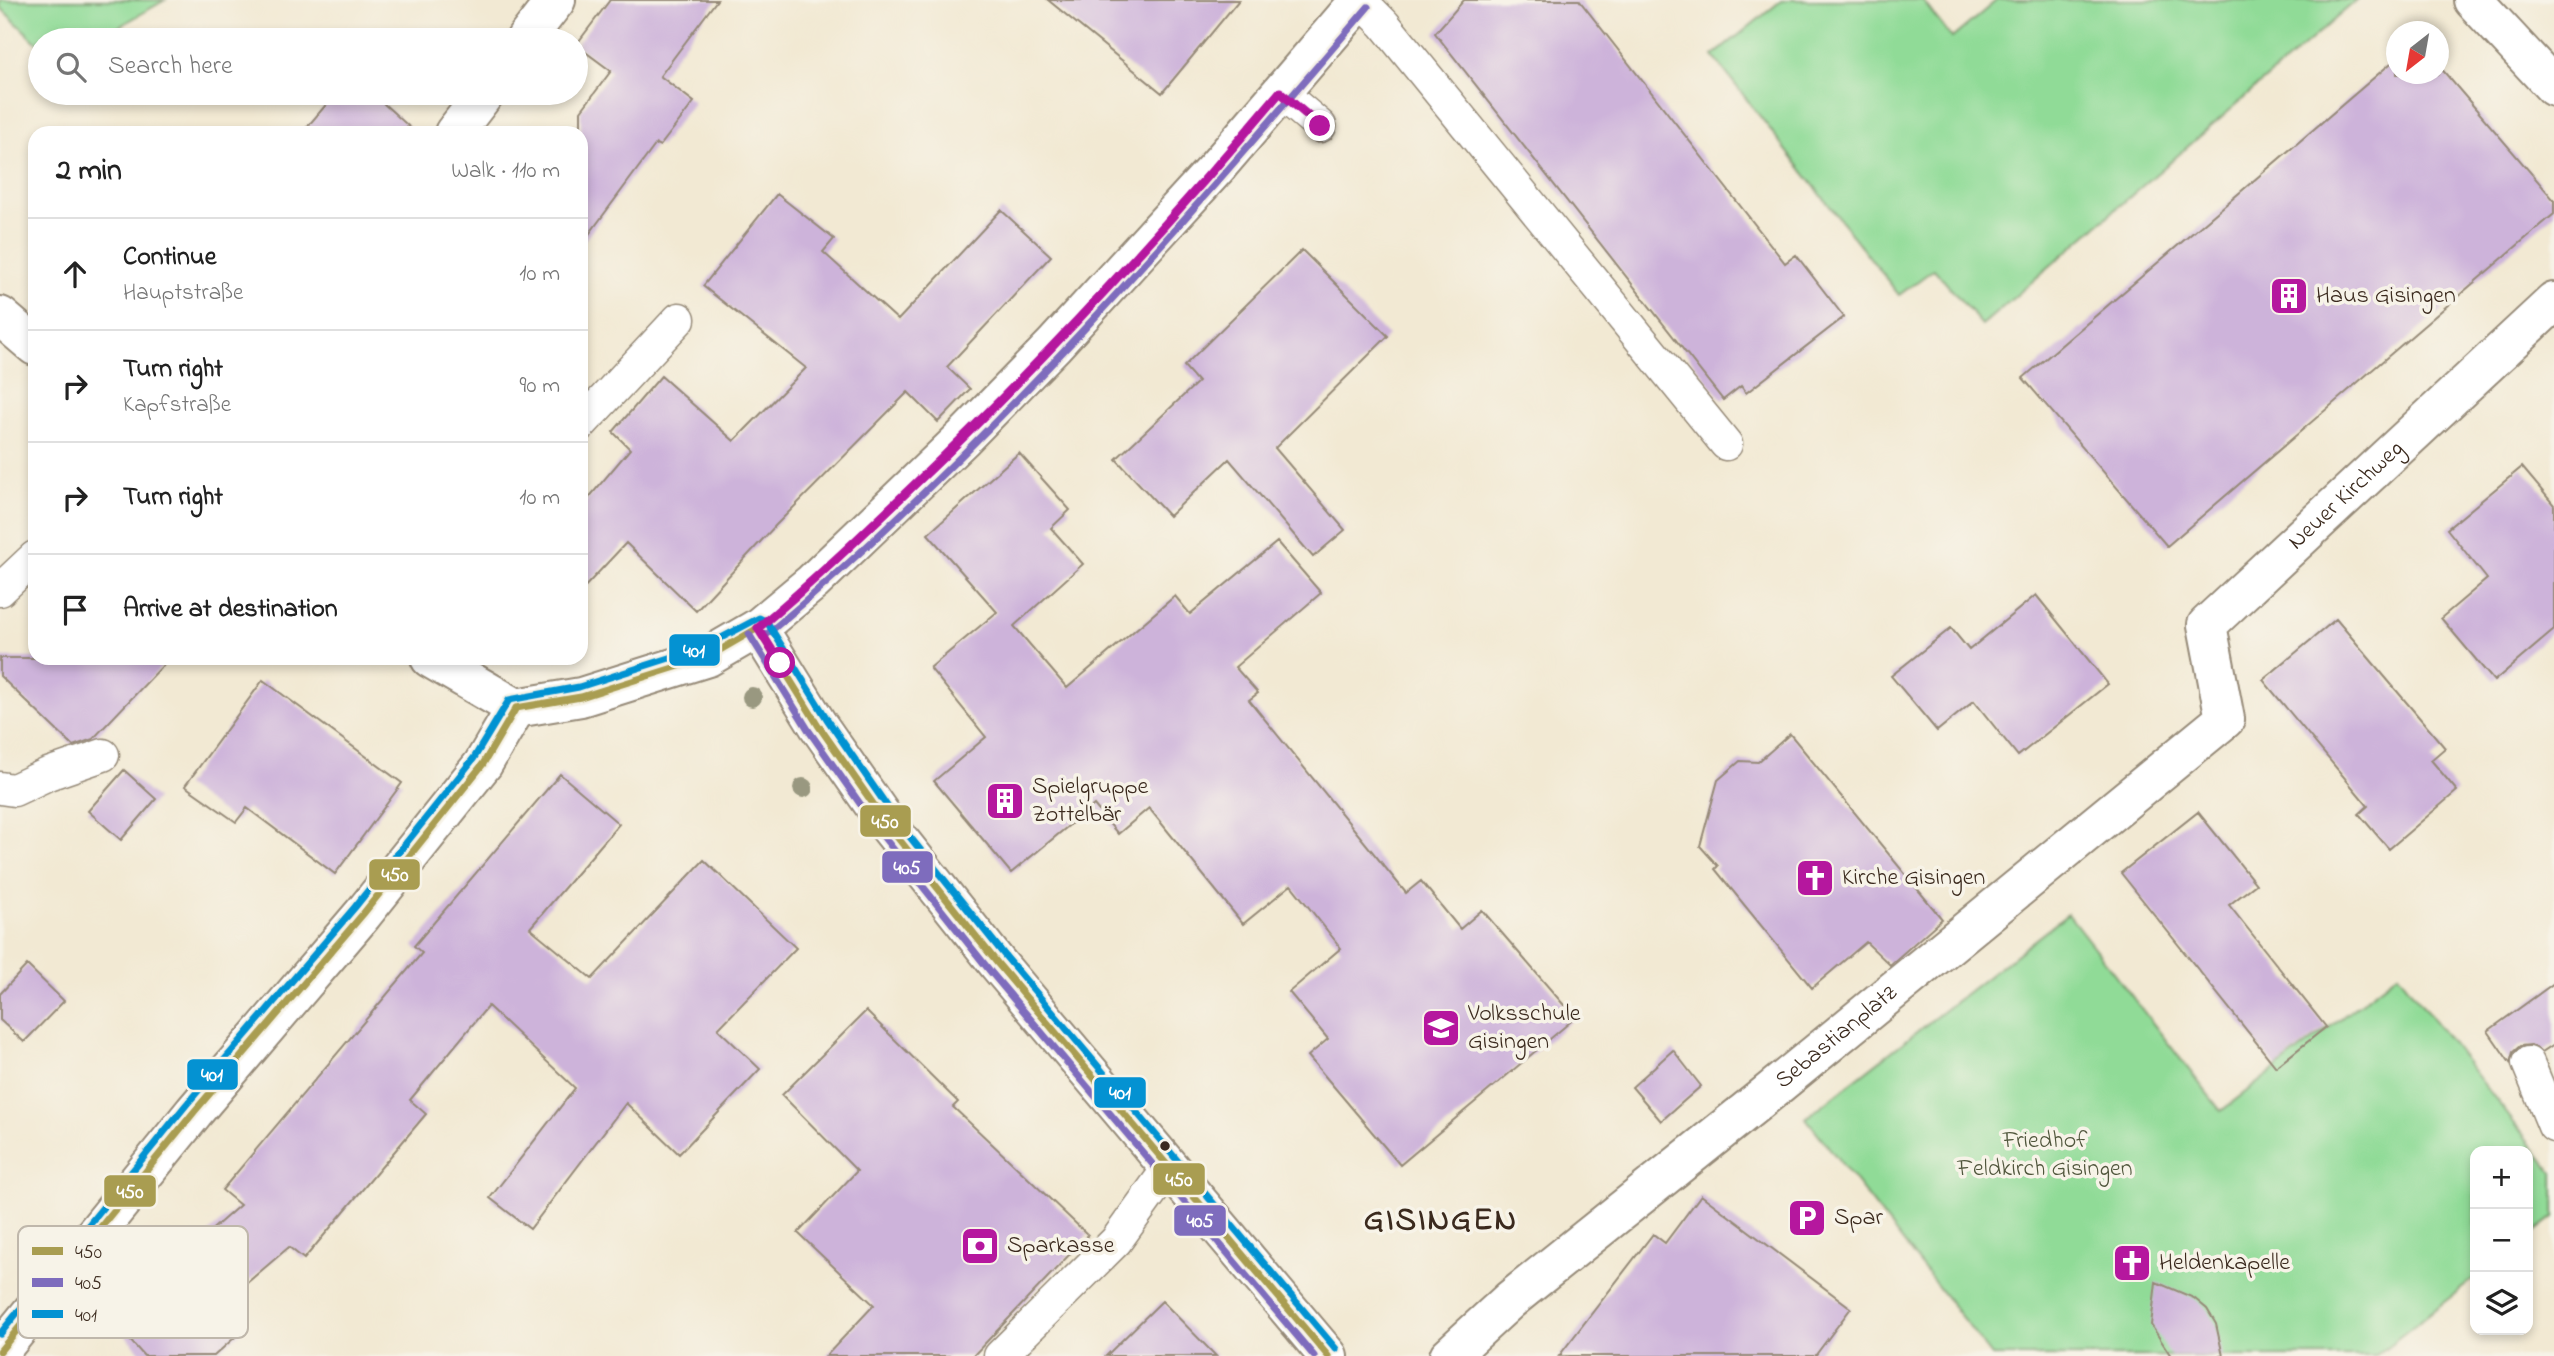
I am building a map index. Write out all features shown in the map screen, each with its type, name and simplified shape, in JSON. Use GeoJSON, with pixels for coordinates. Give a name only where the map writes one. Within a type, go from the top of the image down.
{"type":"FeatureCollection","features":[{"type":"Feature","properties":{"kind":"street"},"geometry":{"type":"LineString","coordinates":[[534,28],[556,0]]}},
{"type":"Feature","properties":{"kind":"street"},"geometry":{"type":"LineString","coordinates":[[442,665],[516,708],[581,697],[708,657],[758,628],[813,582],[976,426],[1216,169],[1360,0]]}},
{"type":"Feature","properties":{"kind":"street"},"geometry":{"type":"LineString","coordinates":[[2473,0],[2554,87]]}},
{"type":"Feature","properties":{"kind":"street"},"geometry":{"type":"LineString","coordinates":[[459,126],[476,105]]}},
{"type":"Feature","properties":{"kind":"street","name":"Neuer Kirchweg"},"geometry":{"type":"LineString","coordinates":[[2225,719],[2207,625],[2554,302]]}},
{"type":"Feature","properties":{"kind":"street"},"geometry":{"type":"LineString","coordinates":[[0,316],[28,340]]}},
{"type":"Feature","properties":{"kind":"street"},"geometry":{"type":"LineString","coordinates":[[758,628],[818,725],[890,828],[998,964],[1328,1356]]}},
{"type":"Feature","properties":{"kind":"street"},"geometry":{"type":"LineString","coordinates":[[101,1226],[194,1112],[363,914],[483,764],[516,708]]}},
{"type":"Feature","properties":{"kind":"street","name":"Sebastianplatz"},"geometry":{"type":"LineString","coordinates":[[1449,1356],[1510,1300],[1762,1099],[2225,719]]}},
{"type":"Feature","properties":{"kind":"street"},"geometry":{"type":"LineString","coordinates":[[0,1350],[18,1328]]}},
{"type":"Feature","properties":{"kind":"lane"},"geometry":{"type":"LineString","coordinates":[[1360,0],[1384,24],[1726,444]]}},
{"type":"Feature","properties":{"kind":"lane"},"geometry":{"type":"LineString","coordinates":[[1280,92],[1320,126]]}},
{"type":"Feature","properties":{"kind":"lane"},"geometry":{"type":"LineString","coordinates":[[588,416],[679,319]]}},
{"type":"Feature","properties":{"kind":"lane"},"geometry":{"type":"LineString","coordinates":[[0,590],[28,564]]}},
{"type":"Feature","properties":{"kind":"lane"},"geometry":{"type":"LineString","coordinates":[[0,788],[14,790],[48,774],[103,755]]}},
{"type":"Feature","properties":{"kind":"lane"},"geometry":{"type":"LineString","coordinates":[[2528,1063],[2554,1126]]}},
{"type":"Feature","properties":{"kind":"lane"},"geometry":{"type":"LineString","coordinates":[[1000,1356],[1116,1241],[1170,1166]]}},
{"type":"Feature","properties":{"kind":"green space"},"geometry":{"type":"Polygon","coordinates":[[[0,0],[165,0],[117,28],[28,28],[28,34],[0,7],[0,0]]]}},
{"type":"Feature","properties":{"kind":"green space"},"geometry":{"type":"Polygon","coordinates":[[[1782,0],[1922,0],[1952,38],[1997,0],[2357,0],[1982,325],[1934,269],[1899,295],[1713,56],[1782,0]]]}},
{"type":"Feature","properties":{"kind":"green space","name":"Friedhof Feldkirch Gisingen"},"geometry":{"type":"Polygon","coordinates":[[[2068,914],[2221,1111],[2398,974],[2532,1146],[2470,1146],[2470,1282],[2375,1356],[1992,1356],[1806,1118],[2068,914]]]}},
{"type":"Feature","properties":{"kind":"green space","name":"Friedhof Feldkirch Gisingen"},"geometry":{"type":"Polygon","coordinates":[[[2533,1147],[2554,1174],[2554,1217],[2533,1233],[2533,1147]]]}},
{"type":"Feature","properties":{"kind":"building"},"geometry":{"type":"Polygon","coordinates":[[[610,0],[717,0],[660,76],[694,102],[660,146],[656,144],[588,236],[588,126],[581,126],[581,111],[611,71],[588,54],[588,29],[610,0]]]}},
{"type":"Feature","properties":{"kind":"building"},"geometry":{"type":"Polygon","coordinates":[[[1048,0],[1239,0],[1162,93],[1048,0]]]}},
{"type":"Feature","properties":{"kind":"building"},"geometry":{"type":"Polygon","coordinates":[[[1464,0],[1579,0],[1785,263],[1796,255],[1844,317],[1746,393],[1741,386],[1723,400],[1435,33],[1464,0]]]}},
{"type":"Feature","properties":{"kind":"building","name":"Haus Gisingen"},"geometry":{"type":"Polygon","coordinates":[[[2386,67],[2386,84],[2449,84],[2449,78],[2554,200],[2554,214],[2167,546],[2023,378],[2386,67]]]}},
{"type":"Feature","properties":{"kind":"building"},"geometry":{"type":"Polygon","coordinates":[[[326,105],[385,105],[408,126],[308,126],[326,105]]]}},
{"type":"Feature","properties":{"kind":"building"},"geometry":{"type":"Polygon","coordinates":[[[777,194],[834,239],[823,252],[898,320],[1001,210],[1051,256],[947,367],[970,389],[938,422],[908,392],[776,525],[696,611],[626,543],[588,584],[588,499],[630,449],[613,432],[661,376],[734,441],[806,368],[703,286],[777,194]]]}},
{"type":"Feature","properties":{"kind":"building"},"geometry":{"type":"Polygon","coordinates":[[[1302,250],[1388,336],[1275,448],[1345,530],[1313,557],[1229,459],[1169,516],[1116,459],[1198,382],[1184,366],[1302,250]]]}},
{"type":"Feature","properties":{"kind":"building"},"geometry":{"type":"Polygon","coordinates":[[[1019,453],[1070,510],[1051,528],[1083,564],[1014,626],[1067,688],[1175,596],[1190,614],[1277,542],[1321,593],[1235,667],[1258,693],[1249,700],[1406,893],[1421,881],[1460,929],[1482,910],[1575,1018],[1400,1165],[1308,1056],[1328,1039],[1289,992],[1341,948],[1291,885],[1243,924],[1149,808],[1118,834],[1094,805],[1011,873],[934,781],[986,737],[930,668],[997,612],[928,534],[1019,453]]]}},
{"type":"Feature","properties":{"kind":"building"},"geometry":{"type":"Polygon","coordinates":[[[2522,467],[2554,505],[2554,630],[2494,681],[2441,618],[2487,579],[2447,529],[2522,467]]]}},
{"type":"Feature","properties":{"kind":"building"},"geometry":{"type":"Polygon","coordinates":[[[2036,595],[2108,684],[2018,756],[1974,701],[1937,731],[1891,676],[1951,628],[1969,650],[2036,595]]]}},
{"type":"Feature","properties":{"kind":"building"},"geometry":{"type":"Polygon","coordinates":[[[2336,619],[2445,748],[2431,760],[2457,791],[2389,849],[2359,814],[2368,806],[2263,680],[2336,619]]]}},
{"type":"Feature","properties":{"kind":"building"},"geometry":{"type":"Polygon","coordinates":[[[0,658],[28,658],[28,665],[163,665],[93,739],[73,746],[0,676],[0,658]]]}},
{"type":"Feature","properties":{"kind":"building"},"geometry":{"type":"Polygon","coordinates":[[[263,680],[402,783],[335,874],[247,808],[236,822],[185,786],[263,680]]]}},
{"type":"Feature","properties":{"kind":"building","name":"Kirche Gisingen"},"geometry":{"type":"Polygon","coordinates":[[[1790,734],[1942,919],[1890,965],[1866,942],[1812,988],[1715,869],[1718,866],[1700,846],[1718,780],[1740,761],[1758,762],[1790,734]]]}},
{"type":"Feature","properties":{"kind":"building"},"geometry":{"type":"Polygon","coordinates":[[[124,770],[156,799],[121,840],[88,811],[124,770]]]}},
{"type":"Feature","properties":{"kind":"building"},"geometry":{"type":"Polygon","coordinates":[[[560,774],[619,824],[530,928],[592,979],[704,860],[796,948],[718,1029],[760,1069],[679,1154],[626,1103],[530,1229],[490,1198],[575,1088],[488,1006],[410,1100],[426,1114],[304,1259],[289,1247],[248,1282],[248,1226],[216,1226],[240,1205],[222,1190],[422,953],[414,946],[560,774]]]}},
{"type":"Feature","properties":{"kind":"building"},"geometry":{"type":"Polygon","coordinates":[[[2198,812],[2256,884],[2229,905],[2326,1027],[2276,1067],[2121,873],[2198,812]]]}},
{"type":"Feature","properties":{"kind":"building"},"geometry":{"type":"Polygon","coordinates":[[[27,965],[64,1001],[24,1042],[0,1020],[0,994],[27,965]]]}},
{"type":"Feature","properties":{"kind":"building"},"geometry":{"type":"Polygon","coordinates":[[[2554,983],[2554,1044],[2542,1052],[2531,1045],[2520,1046],[2513,1052],[2510,1063],[2488,1031],[2554,983]]]}},
{"type":"Feature","properties":{"kind":"building"},"geometry":{"type":"Polygon","coordinates":[[[866,1011],[958,1102],[953,1107],[1088,1235],[973,1356],[826,1356],[874,1305],[798,1233],[857,1171],[782,1095],[866,1011]]]}},
{"type":"Feature","properties":{"kind":"building"},"geometry":{"type":"Polygon","coordinates":[[[1673,1050],[1701,1086],[1661,1121],[1632,1087],[1673,1050]]]}},
{"type":"Feature","properties":{"kind":"building"},"geometry":{"type":"Polygon","coordinates":[[[1701,1195],[1851,1308],[1815,1356],[1559,1356],[1653,1234],[1665,1243],[1701,1195]]]}},
{"type":"Feature","properties":{"kind":"building"},"geometry":{"type":"Polygon","coordinates":[[[2156,1282],[2194,1298],[2207,1309],[2216,1324],[2223,1356],[2171,1356],[2151,1325],[2156,1282]]]}},
{"type":"Feature","properties":{"kind":"building"},"geometry":{"type":"Polygon","coordinates":[[[1162,1301],[1216,1356],[1106,1356],[1162,1301]]]}},
{"type":"Feature","properties":{"kind":"building"},"geometry":{"type":"Polygon","coordinates":[[[128,1338],[234,1338],[214,1356],[144,1356],[128,1338]]]}},
{"type":"Feature","properties":{"kind":"transit line","name":"405"},"geometry":{"type":"LineString","coordinates":[[765,636],[847,565],[1004,413],[1153,254],[1368,7]]}},
{"type":"Feature","properties":{"kind":"transit line","name":"401"},"geometry":{"type":"LineString","coordinates":[[88,1226],[186,1105],[355,907],[474,758],[509,700],[579,687],[704,647],[759,618],[767,622],[827,719],[898,822],[1006,957],[1336,1349]]}},
{"type":"Feature","properties":{"kind":"transit line","name":"450"},"geometry":{"type":"LineString","coordinates":[[758,628],[818,725],[890,828],[998,964],[1328,1356]]}},
{"type":"Feature","properties":{"kind":"transit line","name":"450"},"geometry":{"type":"LineString","coordinates":[[516,708],[581,697],[708,657],[758,628]]}},
{"type":"Feature","properties":{"kind":"transit line","name":"405"},"geometry":{"type":"LineString","coordinates":[[749,634],[809,731],[882,835],[990,971],[1314,1356]]}},
{"type":"Feature","properties":{"kind":"transit line","name":"450"},"geometry":{"type":"LineString","coordinates":[[101,1226],[194,1112],[363,914],[483,764],[516,708]]}},
{"type":"Feature","properties":{"kind":"transit line","name":"401"},"geometry":{"type":"LineString","coordinates":[[0,1334],[18,1312]]}},
{"type":"Feature","properties":{"kind":"transit line","name":"450"},"geometry":{"type":"LineString","coordinates":[[0,1351],[18,1329]]}},
{"type":"Feature","properties":{"kind":"place","name":"Haus Gisingen"},"geometry":{"type":"Point","coordinates":[2289,296]}},
{"type":"Feature","properties":{"kind":"place","name":"Spielgruppe Zottelbär"},"geometry":{"type":"Point","coordinates":[1005,801]}},
{"type":"Feature","properties":{"kind":"place","name":"Kirche Gisingen"},"geometry":{"type":"Point","coordinates":[1815,878]}},
{"type":"Feature","properties":{"kind":"place","name":"Volksschule Gisingen"},"geometry":{"type":"Point","coordinates":[1441,1028]}},
{"type":"Feature","properties":{"kind":"place","name":"Spar"},"geometry":{"type":"Point","coordinates":[1807,1218]}},
{"type":"Feature","properties":{"kind":"place","name":"Sparkasse"},"geometry":{"type":"Point","coordinates":[980,1246]}},
{"type":"Feature","properties":{"kind":"place","name":"Heldenkapelle"},"geometry":{"type":"Point","coordinates":[2132,1263]}},
{"type":"Feature","properties":{"kind":"district","name":"GISINGEN"},"geometry":{"type":"Point","coordinates":[1441,1221]}},
{"type":"Feature","properties":{"kind":"route"},"geometry":{"type":"LineString","coordinates":[[780,663],[758,628],[813,582],[976,426],[1216,169],[1280,92],[1320,126]]}}]}
